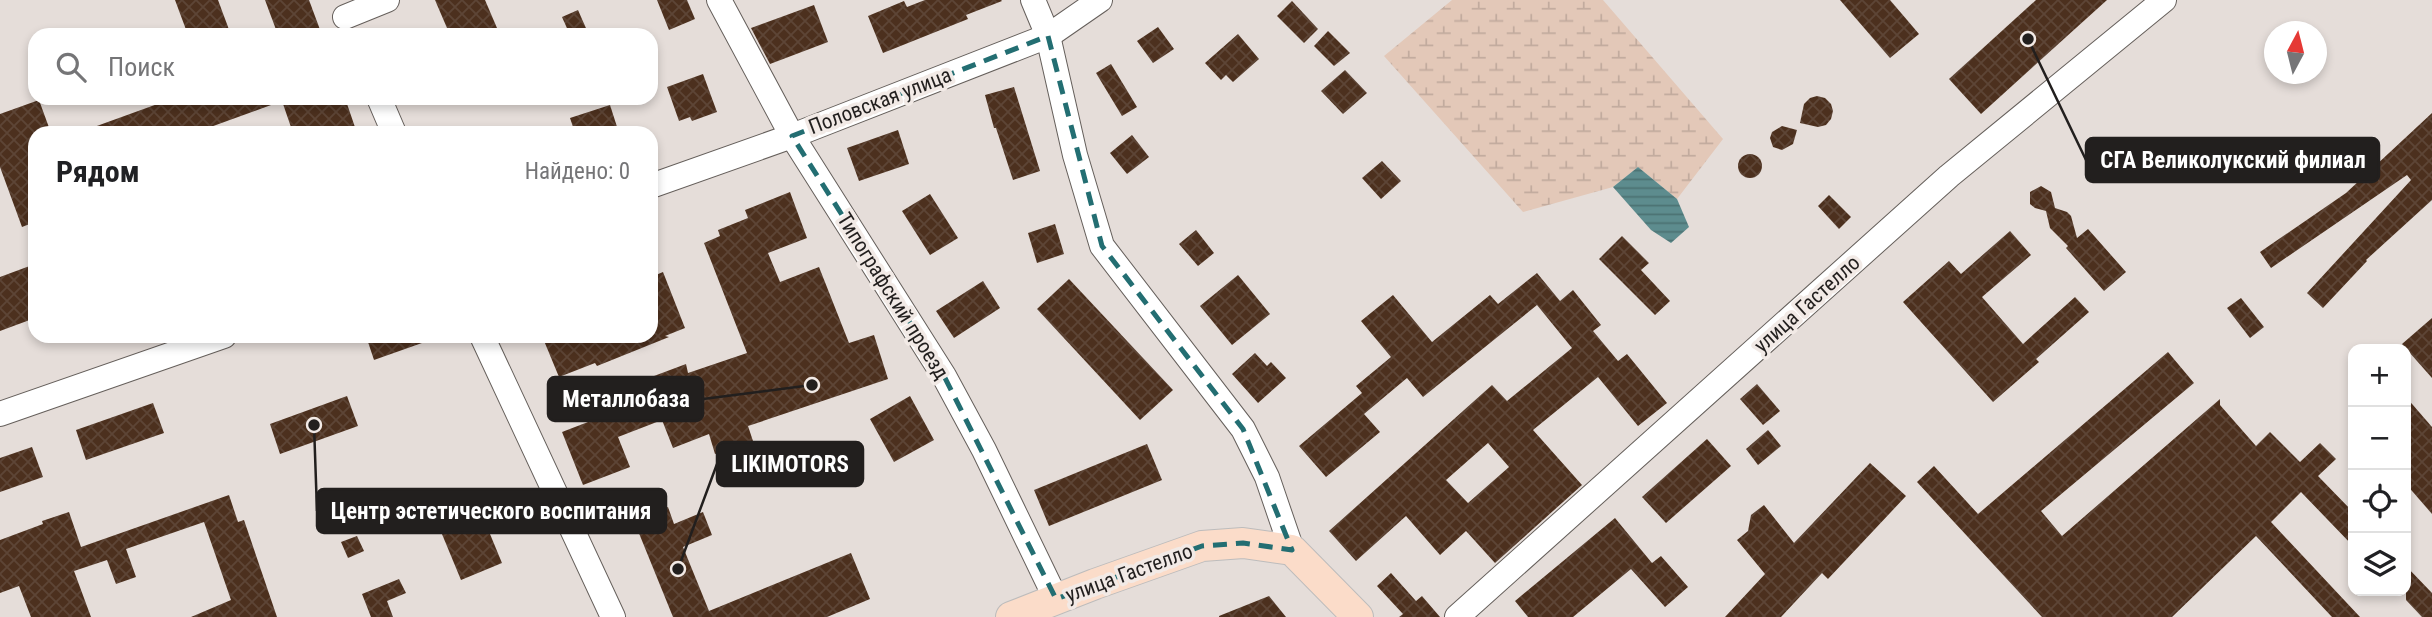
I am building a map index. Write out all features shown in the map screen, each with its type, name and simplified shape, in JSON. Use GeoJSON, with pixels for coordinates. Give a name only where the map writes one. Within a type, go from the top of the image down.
{"type":"FeatureCollection","features":[{"type":"Feature","properties":{"kind":"main road","name":"улица Гастелло"},"geometry":{"type":"LineString","coordinates":[[1011,617],[1202,546],[1243,543],[1292,550]]}},
{"type":"Feature","properties":{"kind":"main road"},"geometry":{"type":"LineString","coordinates":[[1292,550],[1358,617]]}},
{"type":"Feature","properties":{"kind":"street"},"geometry":{"type":"LineString","coordinates":[[345,17],[387,0]]}},
{"type":"Feature","properties":{"kind":"street","name":"Типографский проезд"},"geometry":{"type":"LineString","coordinates":[[719,0],[792,136],[944,376],[984,450],[1056,599]]}},
{"type":"Feature","properties":{"kind":"street"},"geometry":{"type":"LineString","coordinates":[[1033,0],[1048,36],[1075,155],[1102,246],[1243,429],[1267,477],[1292,550]]}},
{"type":"Feature","properties":{"kind":"street","name":"Половская улица"},"geometry":{"type":"LineString","coordinates":[[658,184],[792,136],[1048,36],[1100,0]]}},
{"type":"Feature","properties":{"kind":"street","name":"улица Гастелло"},"geometry":{"type":"LineString","coordinates":[[1457,617],[1949,176],[2164,0]]}},
{"type":"Feature","properties":{"kind":"street"},"geometry":{"type":"LineString","coordinates":[[382,105],[391,126]]}},
{"type":"Feature","properties":{"kind":"street"},"geometry":{"type":"LineString","coordinates":[[0,414],[204,343]]}},
{"type":"Feature","properties":{"kind":"street"},"geometry":{"type":"LineString","coordinates":[[485,343],[613,617]]}},
{"type":"Feature","properties":{"kind":"highlighted area"},"geometry":{"type":"Polygon","coordinates":[[[1048,36],[1102,246],[1243,429],[1292,550],[1243,543],[1202,546],[1056,599],[944,376],[792,136],[1048,36]]]}},
{"type":"Feature","properties":{"kind":"green space"},"geometry":{"type":"Polygon","coordinates":[[[1452,0],[1603,0],[1723,139],[1677,199],[1638,167],[1613,187],[1523,212],[1384,56],[1452,0]]]}},
{"type":"Feature","properties":{"kind":"water"},"geometry":{"type":"Polygon","coordinates":[[[1638,167],[1677,199],[1689,227],[1671,243],[1651,230],[1613,187],[1638,167]]]}},
{"type":"Feature","properties":{"kind":"building"},"geometry":{"type":"Polygon","coordinates":[[[175,0],[218,0],[228,28],[185,28],[175,0]]]}},
{"type":"Feature","properties":{"kind":"building"},"geometry":{"type":"Polygon","coordinates":[[[265,0],[309,0],[319,28],[275,28],[265,0]]]}},
{"type":"Feature","properties":{"kind":"building"},"geometry":{"type":"Polygon","coordinates":[[[435,0],[485,0],[497,28],[447,28],[435,0]]]}},
{"type":"Feature","properties":{"kind":"building"},"geometry":{"type":"Polygon","coordinates":[[[657,0],[687,0],[695,19],[669,30],[657,0]]]}},
{"type":"Feature","properties":{"kind":"building"},"geometry":{"type":"Polygon","coordinates":[[[925,0],[1002,1],[966,15],[968,19],[883,53],[868,16],[904,1],[907,7],[925,0]]]}},
{"type":"Feature","properties":{"kind":"building"},"geometry":{"type":"Polygon","coordinates":[[[1840,0],[1890,0],[1919,34],[1890,58],[1840,0]]]}},
{"type":"Feature","properties":{"kind":"building"},"geometry":{"type":"Polygon","coordinates":[[[2036,0],[2107,0],[1981,114],[1949,79],[2036,0]]]}},
{"type":"Feature","properties":{"kind":"building"},"geometry":{"type":"Polygon","coordinates":[[[1292,1],[1318,29],[1304,43],[1277,16],[1292,1]]]}},
{"type":"Feature","properties":{"kind":"building"},"geometry":{"type":"Polygon","coordinates":[[[814,5],[828,42],[770,64],[751,28],[814,5]]]}},
{"type":"Feature","properties":{"kind":"building"},"geometry":{"type":"Polygon","coordinates":[[[578,10],[586,28],[567,28],[562,17],[578,10]]]}},
{"type":"Feature","properties":{"kind":"building"},"geometry":{"type":"Polygon","coordinates":[[[1158,27],[1174,49],[1153,63],[1137,41],[1158,27]]]}},
{"type":"Feature","properties":{"kind":"building"},"geometry":{"type":"Polygon","coordinates":[[[1328,31],[1350,53],[1334,66],[1314,46],[1328,31]]]}},
{"type":"Feature","properties":{"kind":"building"},"geometry":{"type":"Polygon","coordinates":[[[1238,34],[1259,59],[1233,82],[1226,75],[1221,80],[1205,63],[1238,34]]]}},
{"type":"Feature","properties":{"kind":"building"},"geometry":{"type":"Polygon","coordinates":[[[1111,64],[1137,107],[1122,116],[1096,73],[1111,64]]]}},
{"type":"Feature","properties":{"kind":"building"},"geometry":{"type":"Polygon","coordinates":[[[1345,70],[1367,93],[1343,114],[1321,91],[1345,70]]]}},
{"type":"Feature","properties":{"kind":"building"},"geometry":{"type":"Polygon","coordinates":[[[703,74],[717,112],[692,121],[690,117],[679,121],[667,87],[703,74]]]}},
{"type":"Feature","properties":{"kind":"building"},"geometry":{"type":"Polygon","coordinates":[[[1014,87],[1040,171],[1013,180],[985,95],[1014,87]]]}},
{"type":"Feature","properties":{"kind":"building"},"geometry":{"type":"Polygon","coordinates":[[[1817,96],[1825,98],[1831,104],[1831,119],[1826,125],[1818,127],[1800,123],[1804,104],[1817,96]]]}},
{"type":"Feature","properties":{"kind":"building"},"geometry":{"type":"Polygon","coordinates":[[[28,104],[41,105],[48,126],[28,126],[28,225],[22,227],[0,167],[0,114],[28,104]]]}},
{"type":"Feature","properties":{"kind":"building"},"geometry":{"type":"Polygon","coordinates":[[[155,105],[271,105],[213,126],[97,126],[155,105]]]}},
{"type":"Feature","properties":{"kind":"building"},"geometry":{"type":"Polygon","coordinates":[[[283,105],[347,105],[355,126],[291,126],[283,105]]]}},
{"type":"Feature","properties":{"kind":"building"},"geometry":{"type":"Polygon","coordinates":[[[610,105],[617,126],[573,126],[570,118],[610,105]]]}},
{"type":"Feature","properties":{"kind":"building"},"geometry":{"type":"Polygon","coordinates":[[[2432,113],[2432,200],[2366,260],[2323,308],[2307,293],[2411,180],[2407,175],[2271,268],[2260,252],[2346,193],[2432,113]]]}},
{"type":"Feature","properties":{"kind":"building"},"geometry":{"type":"Polygon","coordinates":[[[1782,126],[1797,130],[1793,144],[1782,150],[1773,147],[1770,138],[1772,132],[1782,126]]]}},
{"type":"Feature","properties":{"kind":"building"},"geometry":{"type":"Polygon","coordinates":[[[898,130],[909,164],[859,181],[847,148],[898,130]]]}},
{"type":"Feature","properties":{"kind":"building"},"geometry":{"type":"Polygon","coordinates":[[[1132,135],[1149,157],[1127,174],[1110,153],[1132,135]]]}},
{"type":"Feature","properties":{"kind":"building"},"geometry":{"type":"Polygon","coordinates":[[[1750,154],[1761,161],[1762,166],[1755,177],[1750,178],[1739,171],[1738,166],[1745,155],[1750,154]]]}},
{"type":"Feature","properties":{"kind":"building"},"geometry":{"type":"Polygon","coordinates":[[[1382,161],[1401,181],[1381,199],[1362,178],[1382,161]]]}},
{"type":"Feature","properties":{"kind":"building"},"geometry":{"type":"Polygon","coordinates":[[[2041,186],[2051,192],[2055,208],[2071,216],[2077,238],[2088,229],[2126,272],[2104,291],[2050,228],[2046,211],[2030,204],[2030,192],[2041,186]]]}},
{"type":"Feature","properties":{"kind":"building"},"geometry":{"type":"Polygon","coordinates":[[[790,192],[807,238],[768,253],[780,282],[819,267],[849,343],[874,335],[888,379],[748,426],[753,441],[715,454],[709,434],[673,448],[662,420],[618,437],[630,467],[583,485],[562,432],[653,397],[646,379],[686,364],[688,373],[747,353],[704,243],[720,236],[718,230],[748,218],[745,210],[790,192]]]}},
{"type":"Feature","properties":{"kind":"building"},"geometry":{"type":"Polygon","coordinates":[[[930,194],[958,238],[930,255],[902,211],[930,194]]]}},
{"type":"Feature","properties":{"kind":"building"},"geometry":{"type":"Polygon","coordinates":[[[1829,195],[1851,217],[1839,229],[1818,206],[1829,195]]]}},
{"type":"Feature","properties":{"kind":"building"},"geometry":{"type":"Polygon","coordinates":[[[1055,224],[1064,254],[1037,263],[1028,233],[1055,224]]]}},
{"type":"Feature","properties":{"kind":"building"},"geometry":{"type":"Polygon","coordinates":[[[1196,230],[1214,253],[1198,266],[1179,244],[1196,230]]]}},
{"type":"Feature","properties":{"kind":"building"},"geometry":{"type":"Polygon","coordinates":[[[2010,231],[2031,255],[1982,297],[2023,344],[2075,297],[2089,312],[2036,359],[2039,362],[1993,402],[1903,302],[1949,261],[1961,274],[2010,231]]]}},
{"type":"Feature","properties":{"kind":"building"},"geometry":{"type":"Polygon","coordinates":[[[1622,236],[1649,263],[1641,270],[1670,301],[1655,315],[1599,259],[1622,236]]]}},
{"type":"Feature","properties":{"kind":"building"},"geometry":{"type":"Polygon","coordinates":[[[28,267],[28,321],[0,331],[0,277],[28,267]]]}},
{"type":"Feature","properties":{"kind":"building"},"geometry":{"type":"Polygon","coordinates":[[[663,272],[685,328],[658,341],[658,274],[663,272]]]}},
{"type":"Feature","properties":{"kind":"building"},"geometry":{"type":"Polygon","coordinates":[[[1537,273],[1560,301],[1573,290],[1601,325],[1593,331],[1618,361],[1627,354],[1667,403],[1638,426],[1598,377],[1533,430],[1582,485],[1495,563],[1466,531],[1440,555],[1406,516],[1356,561],[1329,531],[1492,385],[1507,401],[1572,348],[1537,305],[1423,397],[1407,378],[1364,414],[1380,432],[1326,477],[1299,446],[1362,393],[1356,386],[1391,357],[1361,321],[1393,295],[1432,342],[1490,295],[1498,304],[1537,273]],[[1488,443],[1446,480],[1468,503],[1509,467],[1488,443]]]}},
{"type":"Feature","properties":{"kind":"building"},"geometry":{"type":"Polygon","coordinates":[[[1238,275],[1270,314],[1232,345],[1200,306],[1238,275]]]}},
{"type":"Feature","properties":{"kind":"building"},"geometry":{"type":"Polygon","coordinates":[[[1069,279],[1173,390],[1140,420],[1037,309],[1069,279]]]}},
{"type":"Feature","properties":{"kind":"building"},"geometry":{"type":"Polygon","coordinates":[[[983,281],[1000,308],[954,338],[936,311],[983,281]]]}},
{"type":"Feature","properties":{"kind":"building"},"geometry":{"type":"Polygon","coordinates":[[[2241,298],[2264,327],[2250,338],[2227,308],[2241,298]]]}},
{"type":"Feature","properties":{"kind":"building"},"geometry":{"type":"Polygon","coordinates":[[[2432,318],[2432,378],[2411,354],[2411,344],[2402,344],[2432,318]]]}},
{"type":"Feature","properties":{"kind":"building"},"geometry":{"type":"Polygon","coordinates":[[[368,343],[422,343],[374,360],[368,343]]]}},
{"type":"Feature","properties":{"kind":"building"},"geometry":{"type":"Polygon","coordinates":[[[545,343],[654,343],[597,366],[595,363],[559,377],[545,343]]]}},
{"type":"Feature","properties":{"kind":"building"},"geometry":{"type":"Polygon","coordinates":[[[2168,352],[2194,383],[2041,511],[2062,536],[2220,399],[2220,405],[2256,446],[2270,432],[2300,462],[2320,443],[2336,459],[2318,476],[2348,507],[2348,541],[2301,492],[2271,522],[2360,617],[2332,617],[2256,536],[2172,617],[2042,617],[1917,482],[1934,466],[1978,514],[2168,352]]]}},
{"type":"Feature","properties":{"kind":"building"},"geometry":{"type":"Polygon","coordinates":[[[1255,353],[1267,366],[1271,362],[1286,378],[1258,403],[1232,374],[1255,353]]]}},
{"type":"Feature","properties":{"kind":"building"},"geometry":{"type":"Polygon","coordinates":[[[1757,384],[1780,411],[1763,425],[1740,399],[1757,384]]]}},
{"type":"Feature","properties":{"kind":"building"},"geometry":{"type":"Polygon","coordinates":[[[347,396],[358,426],[280,454],[270,424],[347,396]]]}},
{"type":"Feature","properties":{"kind":"building"},"geometry":{"type":"Polygon","coordinates":[[[910,396],[934,440],[894,462],[870,419],[910,396]]]}},
{"type":"Feature","properties":{"kind":"building"},"geometry":{"type":"Polygon","coordinates":[[[153,403],[164,433],[86,460],[76,430],[153,403]]]}},
{"type":"Feature","properties":{"kind":"building"},"geometry":{"type":"Polygon","coordinates":[[[2411,403],[2432,427],[2432,514],[2411,490],[2411,403]]]}},
{"type":"Feature","properties":{"kind":"building"},"geometry":{"type":"Polygon","coordinates":[[[1768,430],[1781,446],[1758,465],[1746,449],[1768,430]]]}},
{"type":"Feature","properties":{"kind":"building"},"geometry":{"type":"Polygon","coordinates":[[[1707,439],[1731,466],[1666,523],[1642,497],[1707,439]]]}},
{"type":"Feature","properties":{"kind":"building"},"geometry":{"type":"Polygon","coordinates":[[[1147,444],[1162,480],[1049,526],[1034,490],[1147,444]]]}},
{"type":"Feature","properties":{"kind":"building"},"geometry":{"type":"Polygon","coordinates":[[[32,447],[43,477],[0,492],[0,458],[32,447]]]}},
{"type":"Feature","properties":{"kind":"building"},"geometry":{"type":"Polygon","coordinates":[[[1870,463],[1906,496],[1828,579],[1822,573],[1781,617],[1725,617],[1765,574],[1737,540],[1748,531],[1751,515],[1764,505],[1794,543],[1870,463]]]}},
{"type":"Feature","properties":{"kind":"building"},"geometry":{"type":"Polygon","coordinates":[[[473,493],[502,563],[461,580],[432,510],[473,493]]]}},
{"type":"Feature","properties":{"kind":"building"},"geometry":{"type":"Polygon","coordinates":[[[229,495],[238,522],[244,520],[277,617],[191,617],[231,600],[204,522],[126,549],[136,577],[116,584],[107,560],[74,571],[91,617],[31,617],[19,586],[0,593],[0,540],[43,524],[42,521],[69,512],[81,547],[229,495]]]}},
{"type":"Feature","properties":{"kind":"building"},"geometry":{"type":"Polygon","coordinates":[[[668,507],[674,524],[703,512],[712,535],[683,547],[709,611],[851,553],[870,599],[827,617],[673,617],[634,521],[668,507]]]}},
{"type":"Feature","properties":{"kind":"building"},"geometry":{"type":"Polygon","coordinates":[[[1615,518],[1652,563],[1661,556],[1688,587],[1665,607],[1631,569],[1573,617],[1528,617],[1515,601],[1615,518]]]}},
{"type":"Feature","properties":{"kind":"building"},"geometry":{"type":"Polygon","coordinates":[[[357,536],[364,551],[348,558],[341,542],[357,536]]]}},
{"type":"Feature","properties":{"kind":"building"},"geometry":{"type":"Polygon","coordinates":[[[2411,571],[2432,593],[2432,617],[2422,617],[2406,600],[2406,596],[2411,596],[2411,571]]]}},
{"type":"Feature","properties":{"kind":"building"},"geometry":{"type":"Polygon","coordinates":[[[1391,573],[1416,601],[1422,596],[1440,617],[1399,617],[1403,614],[1377,586],[1391,573]]]}},
{"type":"Feature","properties":{"kind":"building"},"geometry":{"type":"Polygon","coordinates":[[[399,579],[406,593],[387,601],[393,617],[371,617],[362,594],[399,579]]]}},
{"type":"Feature","properties":{"kind":"building"},"geometry":{"type":"Polygon","coordinates":[[[1269,596],[1286,617],[1219,617],[1219,616],[1269,596]]]}},
{"type":"Feature","properties":{"kind":"place","name":"СГА Великолукский филиал"},"geometry":{"type":"Point","coordinates":[2028,39]}},
{"type":"Feature","properties":{"kind":"place","name":"Металлобаза"},"geometry":{"type":"Point","coordinates":[812,385]}},
{"type":"Feature","properties":{"kind":"place","name":"Центр эстетического воспитания"},"geometry":{"type":"Point","coordinates":[314,425]}},
{"type":"Feature","properties":{"kind":"place","name":"LIKIMOTORS"},"geometry":{"type":"Point","coordinates":[678,569]}}]}
